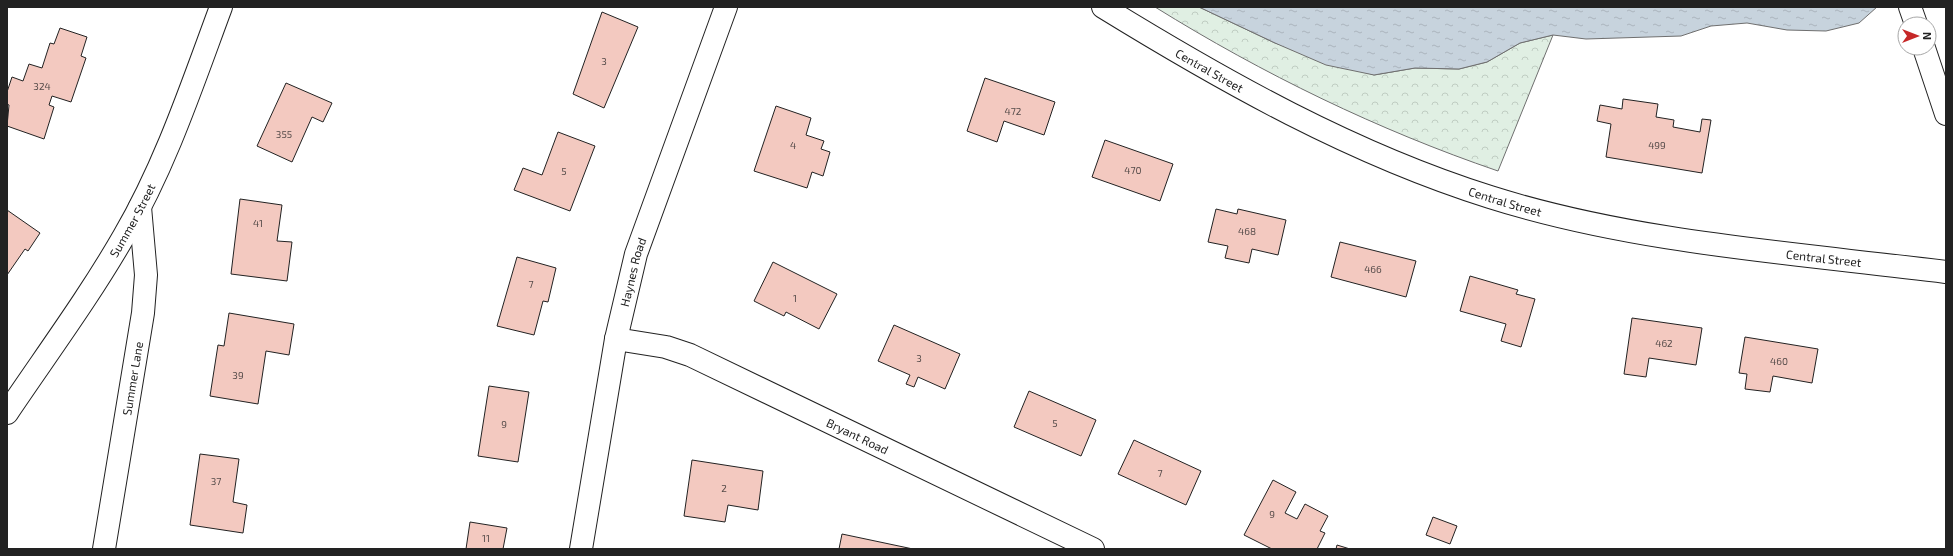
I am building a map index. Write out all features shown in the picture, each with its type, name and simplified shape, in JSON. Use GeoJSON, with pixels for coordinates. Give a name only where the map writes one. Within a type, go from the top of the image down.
{"type":"FeatureCollection","features":[{"type":"Feature","properties":{"kind":"main road","name":"Summer Street"},"geometry":{"type":"LineString","coordinates":[[7,413],[106,266],[140,207],[175,130],[221,7]]}},
{"type":"Feature","properties":{"kind":"main road","name":"Haynes Road"},"geometry":{"type":"LineString","coordinates":[[581,549],[616,339],[641,240],[726,7]]}},
{"type":"Feature","properties":{"kind":"main road","name":"Central Street"},"geometry":{"type":"LineString","coordinates":[[1103,7],[1204,67],[1326,130],[1381,156],[1490,197],[1545,213],[1662,236],[1946,272]]}},
{"type":"Feature","properties":{"kind":"main road"},"geometry":{"type":"LineString","coordinates":[[1926,56],[1946,114]]}},
{"type":"Feature","properties":{"kind":"main road","name":"Summer Lane"},"geometry":{"type":"LineString","coordinates":[[104,549],[143,313],[146,275],[140,207]]}},
{"type":"Feature","properties":{"kind":"main road","name":"Bryant Road"},"geometry":{"type":"LineString","coordinates":[[616,339],[666,347],[690,355],[1093,549]]}},
{"type":"Feature","properties":{"kind":"green space"},"geometry":{"type":"Polygon","coordinates":[[[1155,7],[1199,7],[1275,43],[1374,75],[1415,68],[1459,69],[1487,62],[1520,43],[1553,35],[1498,171],[1409,138],[1322,99],[1237,55],[1155,7]]]}},
{"type":"Feature","properties":{"kind":"water"},"geometry":{"type":"Polygon","coordinates":[[[1199,7],[1877,7],[1859,23],[1826,31],[1787,30],[1747,23],[1711,26],[1681,36],[1586,39],[1553,35],[1520,43],[1487,62],[1459,69],[1415,68],[1374,75],[1326,65],[1199,7]]]}},
{"type":"Feature","properties":{"kind":"building"},"geometry":{"type":"Polygon","coordinates":[[[602,12],[638,27],[604,108],[573,94],[602,12]]]}},
{"type":"Feature","properties":{"kind":"building"},"geometry":{"type":"Polygon","coordinates":[[[60,28],[87,37],[81,56],[86,58],[71,102],[52,96],[49,105],[54,107],[44,139],[7,126],[9,105],[7,104],[7,92],[12,77],[23,81],[29,64],[42,68],[50,43],[54,44],[60,28]]]}},
{"type":"Feature","properties":{"kind":"building"},"geometry":{"type":"Polygon","coordinates":[[[985,78],[1055,102],[1044,135],[1004,121],[997,142],[967,131],[985,78]]]}},
{"type":"Feature","properties":{"kind":"building"},"geometry":{"type":"Polygon","coordinates":[[[286,83],[332,103],[323,122],[312,117],[292,162],[257,146],[286,83]]]}},
{"type":"Feature","properties":{"kind":"building"},"geometry":{"type":"Polygon","coordinates":[[[1623,99],[1658,104],[1656,117],[1674,120],[1673,127],[1700,132],[1702,119],[1711,120],[1702,173],[1606,157],[1611,124],[1597,121],[1600,105],[1622,109],[1623,99]]]}},
{"type":"Feature","properties":{"kind":"building"},"geometry":{"type":"Polygon","coordinates":[[[776,106],[811,118],[806,135],[824,141],[821,149],[830,152],[823,176],[812,172],[807,188],[754,171],[776,106]]]}},
{"type":"Feature","properties":{"kind":"building"},"geometry":{"type":"Polygon","coordinates":[[[558,132],[595,146],[570,211],[514,190],[523,168],[542,175],[558,132]]]}},
{"type":"Feature","properties":{"kind":"building"},"geometry":{"type":"Polygon","coordinates":[[[1105,140],[1173,164],[1160,201],[1092,177],[1105,140]]]}},
{"type":"Feature","properties":{"kind":"building"},"geometry":{"type":"Polygon","coordinates":[[[240,199],[282,205],[277,241],[292,242],[287,281],[231,274],[240,199]]]}},
{"type":"Feature","properties":{"kind":"building"},"geometry":{"type":"Polygon","coordinates":[[[1216,209],[1237,214],[1238,209],[1286,220],[1278,255],[1252,249],[1249,263],[1225,258],[1228,246],[1208,242],[1216,209]]]}},
{"type":"Feature","properties":{"kind":"building"},"geometry":{"type":"Polygon","coordinates":[[[7,210],[40,233],[28,251],[25,249],[7,275],[7,210]]]}},
{"type":"Feature","properties":{"kind":"building"},"geometry":{"type":"Polygon","coordinates":[[[1340,242],[1416,261],[1406,297],[1331,277],[1340,242]]]}},
{"type":"Feature","properties":{"kind":"building"},"geometry":{"type":"Polygon","coordinates":[[[517,257],[556,268],[548,302],[543,301],[534,335],[497,326],[517,257]]]}},
{"type":"Feature","properties":{"kind":"building"},"geometry":{"type":"Polygon","coordinates":[[[773,262],[837,294],[819,329],[786,312],[784,316],[754,301],[773,262]]]}},
{"type":"Feature","properties":{"kind":"building"},"geometry":{"type":"Polygon","coordinates":[[[1470,276],[1518,290],[1516,294],[1535,299],[1521,347],[1501,341],[1506,324],[1460,311],[1470,276]]]}},
{"type":"Feature","properties":{"kind":"building"},"geometry":{"type":"Polygon","coordinates":[[[229,313],[294,324],[289,355],[266,351],[258,404],[210,396],[218,345],[224,346],[229,313]]]}},
{"type":"Feature","properties":{"kind":"building"},"geometry":{"type":"Polygon","coordinates":[[[1632,318],[1702,328],[1696,365],[1649,358],[1646,377],[1624,374],[1632,318]]]}},
{"type":"Feature","properties":{"kind":"building"},"geometry":{"type":"Polygon","coordinates":[[[894,325],[960,354],[945,389],[918,377],[914,387],[906,384],[910,375],[878,361],[894,325]]]}},
{"type":"Feature","properties":{"kind":"building"},"geometry":{"type":"Polygon","coordinates":[[[1745,337],[1818,349],[1812,383],[1773,376],[1770,392],[1745,389],[1747,374],[1739,373],[1745,337]]]}},
{"type":"Feature","properties":{"kind":"building"},"geometry":{"type":"Polygon","coordinates":[[[489,386],[529,392],[518,462],[478,456],[489,386]]]}},
{"type":"Feature","properties":{"kind":"building"},"geometry":{"type":"Polygon","coordinates":[[[1029,391],[1096,420],[1081,456],[1014,427],[1029,391]]]}},
{"type":"Feature","properties":{"kind":"building"},"geometry":{"type":"Polygon","coordinates":[[[1134,440],[1201,471],[1186,505],[1118,474],[1134,440]]]}},
{"type":"Feature","properties":{"kind":"building"},"geometry":{"type":"Polygon","coordinates":[[[200,454],[239,459],[233,502],[247,505],[243,533],[190,525],[200,454]]]}},
{"type":"Feature","properties":{"kind":"building"},"geometry":{"type":"Polygon","coordinates":[[[692,460],[763,471],[758,510],[728,505],[725,522],[684,516],[692,460]]]}},
{"type":"Feature","properties":{"kind":"building"},"geometry":{"type":"Polygon","coordinates":[[[1273,480],[1296,492],[1285,513],[1297,519],[1305,504],[1328,516],[1320,531],[1325,533],[1317,549],[1272,549],[1244,535],[1273,480]]]}},
{"type":"Feature","properties":{"kind":"building"},"geometry":{"type":"Polygon","coordinates":[[[1433,517],[1457,526],[1450,544],[1426,535],[1433,517]]]}},
{"type":"Feature","properties":{"kind":"building"},"geometry":{"type":"Polygon","coordinates":[[[470,522],[507,528],[503,549],[466,549],[470,522]]]}},
{"type":"Feature","properties":{"kind":"building"},"geometry":{"type":"Polygon","coordinates":[[[842,534],[913,549],[839,549],[842,534]]]}},
{"type":"Feature","properties":{"kind":"building"},"geometry":{"type":"Polygon","coordinates":[[[1337,545],[1350,549],[1336,549],[1337,545]]]}}]}
